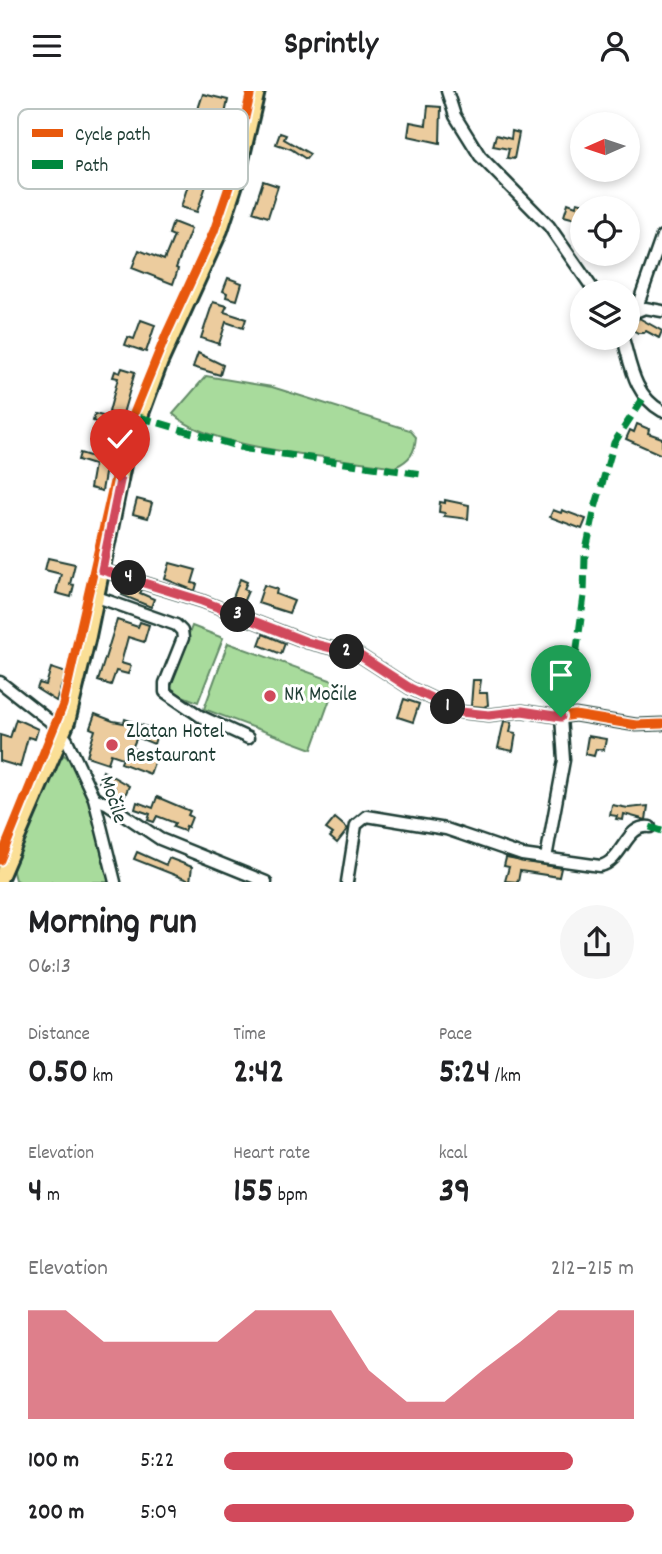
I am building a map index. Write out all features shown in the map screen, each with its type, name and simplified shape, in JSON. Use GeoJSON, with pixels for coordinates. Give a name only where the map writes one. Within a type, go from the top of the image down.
{"type":"FeatureCollection","features":[{"type":"Feature","properties":{"kind":"main road"},"geometry":{"type":"LineString","coordinates":[[248,134],[258,91]]}},
{"type":"Feature","properties":{"kind":"main road"},"geometry":{"type":"LineString","coordinates":[[0,880],[64,734],[75,697],[120,481],[139,417],[221,230],[234,189]]}},
{"type":"Feature","properties":{"kind":"street"},"geometry":{"type":"LineString","coordinates":[[447,91],[455,116],[480,156],[533,206],[586,280]]}},
{"type":"Feature","properties":{"kind":"street"},"geometry":{"type":"LineString","coordinates":[[640,292],[662,236]]}},
{"type":"Feature","properties":{"kind":"street"},"geometry":{"type":"LineString","coordinates":[[640,310],[662,311]]}},
{"type":"Feature","properties":{"kind":"street"},"geometry":{"type":"LineString","coordinates":[[627,350],[639,389],[651,405],[662,411]]}},
{"type":"Feature","properties":{"kind":"street"},"geometry":{"type":"LineString","coordinates":[[102,570],[202,601],[307,642],[359,655],[410,688],[461,712],[489,715],[522,711],[561,717],[575,715],[636,725],[662,724]]}},
{"type":"Feature","properties":{"kind":"street"},"geometry":{"type":"LineString","coordinates":[[97,597],[176,625],[182,631],[183,638],[165,683],[165,692],[200,716],[248,738]]}},
{"type":"Feature","properties":{"kind":"street"},"geometry":{"type":"LineString","coordinates":[[0,682],[64,734]]}},
{"type":"Feature","properties":{"kind":"street"},"geometry":{"type":"LineString","coordinates":[[546,858],[564,760],[561,717]]}},
{"type":"Feature","properties":{"kind":"street","name":"Močile"},"geometry":{"type":"LineString","coordinates":[[64,734],[94,798],[115,882]]}},
{"type":"Feature","properties":{"kind":"street"},"geometry":{"type":"LineString","coordinates":[[94,798],[108,804],[160,839],[266,882]]}},
{"type":"Feature","properties":{"kind":"street"},"geometry":{"type":"LineString","coordinates":[[347,882],[356,825],[362,817],[374,816],[446,829],[522,855],[600,866],[618,856],[634,829],[641,826],[650,827]]}},
{"type":"Feature","properties":{"kind":"green space"},"geometry":{"type":"Polygon","coordinates":[[[206,376],[272,387],[410,430],[416,437],[414,447],[408,459],[395,467],[278,451],[217,437],[192,427],[173,414],[206,376]]]}},
{"type":"Feature","properties":{"kind":"green space"},"geometry":{"type":"Polygon","coordinates":[[[192,626],[223,638],[198,702],[167,690],[192,626]]]}},
{"type":"Feature","properties":{"kind":"green space","name":"NK Močile"},"geometry":{"type":"Polygon","coordinates":[[[228,643],[336,682],[312,749],[204,709],[228,643]]]}},
{"type":"Feature","properties":{"kind":"green space"},"geometry":{"type":"Polygon","coordinates":[[[64,755],[73,764],[88,794],[112,882],[15,880],[11,864],[59,760],[64,755]]]}},
{"type":"Feature","properties":{"kind":"building"},"geometry":{"type":"Polygon","coordinates":[[[203,94],[228,100],[226,109],[198,109],[203,94]]]}},
{"type":"Feature","properties":{"kind":"building"},"geometry":{"type":"Polygon","coordinates":[[[428,106],[441,107],[440,143],[408,136],[410,122],[426,125],[428,106]]]}},
{"type":"Feature","properties":{"kind":"building"},"geometry":{"type":"Polygon","coordinates":[[[512,131],[519,133],[514,159],[507,158],[509,149],[493,146],[496,135],[511,139],[512,131]]]}},
{"type":"Feature","properties":{"kind":"building"},"geometry":{"type":"Polygon","coordinates":[[[280,133],[286,135],[284,139],[310,154],[306,159],[291,149],[276,144],[280,133]]]}},
{"type":"Feature","properties":{"kind":"building"},"geometry":{"type":"Polygon","coordinates":[[[263,181],[278,186],[268,217],[253,212],[263,181]]]}},
{"type":"Feature","properties":{"kind":"building"},"geometry":{"type":"Polygon","coordinates":[[[187,189],[205,189],[197,212],[181,207],[187,189]]]}},
{"type":"Feature","properties":{"kind":"building"},"geometry":{"type":"Polygon","coordinates":[[[568,203],[570,204],[570,218],[564,216],[568,203]]]}},
{"type":"Feature","properties":{"kind":"building"},"geometry":{"type":"Polygon","coordinates":[[[173,222],[191,229],[176,268],[178,269],[173,284],[132,268],[139,250],[164,260],[174,236],[169,234],[173,222]]]}},
{"type":"Feature","properties":{"kind":"building"},"geometry":{"type":"Polygon","coordinates":[[[228,278],[242,283],[237,300],[226,297],[227,293],[223,291],[228,278]]]}},
{"type":"Feature","properties":{"kind":"building"},"geometry":{"type":"Polygon","coordinates":[[[213,302],[227,306],[224,312],[246,319],[243,328],[226,322],[219,344],[201,338],[213,302]]]}},
{"type":"Feature","properties":{"kind":"building"},"geometry":{"type":"Polygon","coordinates":[[[640,319],[662,331],[659,338],[646,331],[640,333],[640,319]]]}},
{"type":"Feature","properties":{"kind":"building"},"geometry":{"type":"Polygon","coordinates":[[[141,320],[155,325],[146,352],[125,345],[128,337],[134,339],[141,320]]]}},
{"type":"Feature","properties":{"kind":"building"},"geometry":{"type":"Polygon","coordinates":[[[198,353],[223,365],[220,375],[193,367],[198,353]]]}},
{"type":"Feature","properties":{"kind":"building"},"geometry":{"type":"Polygon","coordinates":[[[122,368],[135,372],[122,417],[109,412],[118,378],[113,377],[115,371],[120,373],[122,368]]]}},
{"type":"Feature","properties":{"kind":"building"},"geometry":{"type":"Polygon","coordinates":[[[95,414],[110,418],[106,434],[114,436],[109,457],[112,458],[109,469],[106,468],[102,491],[90,488],[94,465],[78,460],[80,453],[96,458],[99,446],[93,444],[98,423],[93,421],[95,414]]]}},
{"type":"Feature","properties":{"kind":"building"},"geometry":{"type":"Polygon","coordinates":[[[637,424],[649,429],[648,433],[662,438],[662,455],[626,439],[630,430],[634,432],[637,424]]]}},
{"type":"Feature","properties":{"kind":"building"},"geometry":{"type":"Polygon","coordinates":[[[137,499],[152,503],[148,518],[133,514],[137,499]]]}},
{"type":"Feature","properties":{"kind":"building"},"geometry":{"type":"Polygon","coordinates":[[[445,500],[469,505],[468,519],[444,516],[445,513],[439,512],[440,502],[445,503],[445,500]]]}},
{"type":"Feature","properties":{"kind":"building"},"geometry":{"type":"Polygon","coordinates":[[[553,510],[561,513],[562,510],[586,519],[582,529],[550,517],[553,510]]]}},
{"type":"Feature","properties":{"kind":"building"},"geometry":{"type":"Polygon","coordinates":[[[48,558],[75,564],[70,584],[74,585],[71,597],[56,593],[61,574],[45,570],[48,558]]]}},
{"type":"Feature","properties":{"kind":"building"},"geometry":{"type":"Polygon","coordinates":[[[170,563],[196,570],[192,583],[197,584],[195,591],[165,579],[170,563]]]}},
{"type":"Feature","properties":{"kind":"building"},"geometry":{"type":"Polygon","coordinates":[[[240,579],[247,582],[244,589],[248,591],[241,607],[231,603],[240,579]]]}},
{"type":"Feature","properties":{"kind":"building"},"geometry":{"type":"Polygon","coordinates":[[[126,585],[142,590],[140,593],[154,599],[151,607],[122,595],[126,585]]]}},
{"type":"Feature","properties":{"kind":"building"},"geometry":{"type":"Polygon","coordinates":[[[264,585],[277,589],[276,594],[294,601],[289,613],[258,603],[264,585]]]}},
{"type":"Feature","properties":{"kind":"building"},"geometry":{"type":"Polygon","coordinates":[[[117,620],[138,627],[140,622],[149,625],[144,642],[128,637],[121,663],[131,666],[128,674],[116,671],[111,685],[98,681],[117,620]]]}},
{"type":"Feature","properties":{"kind":"building"},"geometry":{"type":"Polygon","coordinates":[[[263,634],[285,643],[281,654],[259,645],[263,634]]]}},
{"type":"Feature","properties":{"kind":"building"},"geometry":{"type":"Polygon","coordinates":[[[51,668],[66,673],[56,701],[37,689],[39,683],[46,685],[51,668]]]}},
{"type":"Feature","properties":{"kind":"building"},"geometry":{"type":"Polygon","coordinates":[[[473,680],[481,680],[479,693],[487,693],[488,705],[484,707],[471,706],[473,680]]]}},
{"type":"Feature","properties":{"kind":"building"},"geometry":{"type":"Polygon","coordinates":[[[404,699],[419,704],[413,722],[398,717],[404,699]]]}},
{"type":"Feature","properties":{"kind":"building","name":"Zlatan Hotel Restaurant"},"geometry":{"type":"Polygon","coordinates":[[[95,714],[124,723],[125,719],[158,731],[154,744],[137,737],[132,748],[156,757],[150,774],[121,763],[123,758],[111,754],[108,763],[87,756],[95,730],[90,728],[95,714]]]}},
{"type":"Feature","properties":{"kind":"building"},"geometry":{"type":"Polygon","coordinates":[[[16,719],[38,729],[35,739],[28,737],[20,767],[0,761],[0,735],[10,738],[16,719]]]}},
{"type":"Feature","properties":{"kind":"building"},"geometry":{"type":"Polygon","coordinates":[[[504,721],[512,722],[510,732],[516,733],[513,751],[498,748],[504,721]]]}},
{"type":"Feature","properties":{"kind":"building"},"geometry":{"type":"Polygon","coordinates":[[[588,736],[606,739],[604,750],[596,749],[594,756],[585,754],[588,736]]]}},
{"type":"Feature","properties":{"kind":"building"},"geometry":{"type":"Polygon","coordinates":[[[103,771],[129,786],[123,800],[112,795],[115,788],[99,782],[103,771]]]}},
{"type":"Feature","properties":{"kind":"building"},"geometry":{"type":"Polygon","coordinates":[[[157,797],[190,811],[188,815],[192,817],[184,831],[173,827],[175,823],[157,816],[154,822],[148,820],[150,814],[135,809],[137,802],[153,808],[157,797]]]}},
{"type":"Feature","properties":{"kind":"building"},"geometry":{"type":"Polygon","coordinates":[[[612,805],[628,808],[648,806],[646,820],[624,814],[623,820],[616,819],[617,816],[610,815],[612,805]]]}},
{"type":"Feature","properties":{"kind":"building"},"geometry":{"type":"Polygon","coordinates":[[[335,818],[348,829],[337,843],[330,837],[333,834],[326,829],[335,818]]]}},
{"type":"Feature","properties":{"kind":"building"},"geometry":{"type":"Polygon","coordinates":[[[137,852],[166,865],[169,858],[192,867],[190,881],[134,859],[137,852]]]}},
{"type":"Feature","properties":{"kind":"building"},"geometry":{"type":"Polygon","coordinates":[[[506,858],[561,868],[559,877],[520,871],[518,882],[505,881],[509,867],[504,866],[506,858]]]}},
{"type":"Feature","properties":{"kind":"marked path"},"geometry":{"type":"LineString","coordinates":[[568,715],[584,596],[585,555],[595,508],[614,443],[644,397]]}},
{"type":"Feature","properties":{"kind":"marked path"},"geometry":{"type":"LineString","coordinates":[[139,417],[247,449],[421,474]]}},
{"type":"Feature","properties":{"kind":"marked path"},"geometry":{"type":"LineString","coordinates":[[650,827],[662,831]]}},
{"type":"Feature","properties":{"kind":"cycle path"},"geometry":{"type":"LineString","coordinates":[[247,109],[251,91]]}},
{"type":"Feature","properties":{"kind":"cycle path"},"geometry":{"type":"LineString","coordinates":[[0,860],[63,705],[124,438],[166,335],[214,231],[228,189]]}},
{"type":"Feature","properties":{"kind":"cycle path"},"geometry":{"type":"LineString","coordinates":[[102,570],[202,601],[307,642],[359,655],[410,688],[461,712],[489,715],[522,711],[561,717],[575,715],[636,725],[662,724]]}},
{"type":"Feature","properties":{"kind":"place","name":"NK Močile"},"geometry":{"type":"Point","coordinates":[270,696]}},
{"type":"Feature","properties":{"kind":"place","name":"Zlatan Hotel Restaurant"},"geometry":{"type":"Point","coordinates":[112,745]}},
{"type":"Feature","properties":{"kind":"route"},"geometry":{"type":"LineString","coordinates":[[120,481],[102,570],[202,601],[307,642],[359,655],[376,664],[395,680],[461,712],[489,715],[522,711],[561,717]]}}]}
